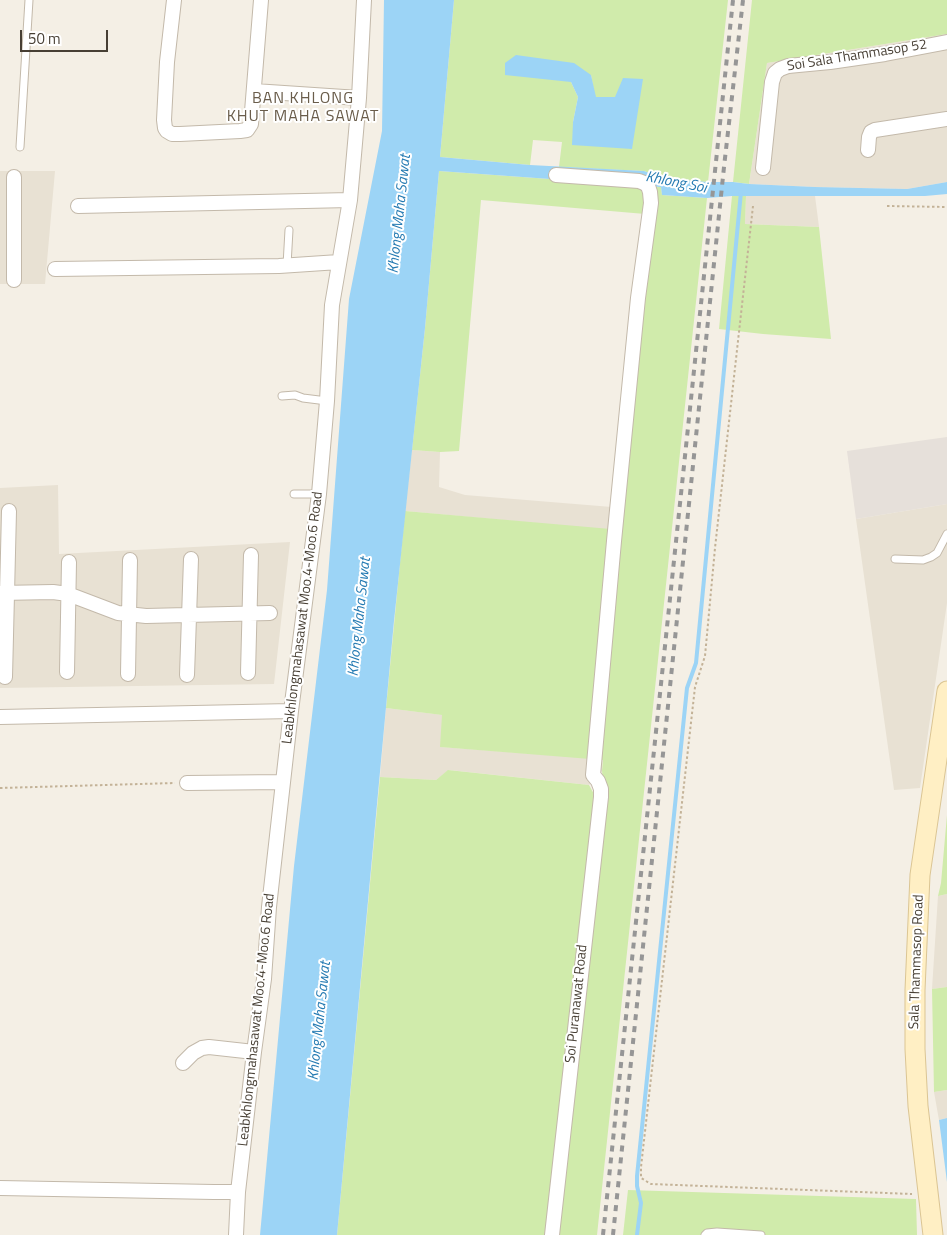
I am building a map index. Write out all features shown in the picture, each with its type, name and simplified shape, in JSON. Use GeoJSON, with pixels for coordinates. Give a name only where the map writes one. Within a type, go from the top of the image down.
{"type":"FeatureCollection","features":[{"type":"Feature","properties":{"kind":"street"},"geometry":{"type":"LineString","coordinates":[[174,0],[167,62],[164,120],[165,128],[172,134],[240,131],[247,130],[251,124],[261,0]]}},
{"type":"Feature","properties":{"kind":"street","name":"Leabkhlongmahasawat Moo.4-Moo.6 Road"},"geometry":{"type":"LineString","coordinates":[[236,1235],[238,1192],[264,979],[269,907],[283,782],[319,494],[327,401],[332,305],[350,200],[359,98],[364,0]]}},
{"type":"Feature","properties":{"kind":"street","name":"Soi Sala Thammasop 52"},"geometry":{"type":"LineString","coordinates":[[763,168],[772,82],[775,73],[780,69],[788,66],[866,57],[947,42]]}},
{"type":"Feature","properties":{"kind":"street"},"geometry":{"type":"LineString","coordinates":[[254,91],[359,98]]}},
{"type":"Feature","properties":{"kind":"street"},"geometry":{"type":"LineString","coordinates":[[868,150],[869,137],[871,132],[875,130],[947,120]]}},
{"type":"Feature","properties":{"kind":"street","name":"Soi Puranawat Road"},"geometry":{"type":"LineString","coordinates":[[552,1235],[601,797],[601,789],[593,775],[638,298],[651,202],[648,186],[639,180],[556,175]]}},
{"type":"Feature","properties":{"kind":"street"},"geometry":{"type":"LineString","coordinates":[[14,177],[7,234],[14,280]]}},
{"type":"Feature","properties":{"kind":"street"},"geometry":{"type":"LineString","coordinates":[[78,206],[350,200]]}},
{"type":"Feature","properties":{"kind":"street"},"geometry":{"type":"LineString","coordinates":[[55,269],[288,266],[339,262]]}},
{"type":"Feature","properties":{"kind":"street"},"geometry":{"type":"LineString","coordinates":[[5,677],[4,593],[9,511]]}},
{"type":"Feature","properties":{"kind":"street"},"geometry":{"type":"LineString","coordinates":[[248,674],[251,555]]}},
{"type":"Feature","properties":{"kind":"street"},"geometry":{"type":"LineString","coordinates":[[187,675],[191,559]]}},
{"type":"Feature","properties":{"kind":"street"},"geometry":{"type":"LineString","coordinates":[[128,674],[130,560]]}},
{"type":"Feature","properties":{"kind":"street"},"geometry":{"type":"LineString","coordinates":[[66,672],[68,562]]}},
{"type":"Feature","properties":{"kind":"street"},"geometry":{"type":"LineString","coordinates":[[4,593],[53,592],[68,594],[118,613],[146,616],[270,613]]}},
{"type":"Feature","properties":{"kind":"street","name":"Sala Thammasop Road"},"geometry":{"type":"LineString","coordinates":[[933,1235],[918,1106],[915,990],[920,875],[947,691]]}},
{"type":"Feature","properties":{"kind":"street"},"geometry":{"type":"LineString","coordinates":[[0,717],[291,711]]}},
{"type":"Feature","properties":{"kind":"street"},"geometry":{"type":"LineString","coordinates":[[187,783],[283,782]]}},
{"type":"Feature","properties":{"kind":"street"},"geometry":{"type":"LineString","coordinates":[[183,1063],[193,1053],[202,1048],[209,1047],[254,1052]]}},
{"type":"Feature","properties":{"kind":"street"},"geometry":{"type":"LineString","coordinates":[[0,1188],[238,1192]]}},
{"type":"Feature","properties":{"kind":"lane"},"geometry":{"type":"LineString","coordinates":[[20,147],[28,0]]}},
{"type":"Feature","properties":{"kind":"lane"},"geometry":{"type":"LineString","coordinates":[[288,266],[289,230]]}},
{"type":"Feature","properties":{"kind":"lane"},"geometry":{"type":"LineString","coordinates":[[282,396],[327,401]]}},
{"type":"Feature","properties":{"kind":"lane"},"geometry":{"type":"LineString","coordinates":[[294,494],[319,494]]}},
{"type":"Feature","properties":{"kind":"lane"},"geometry":{"type":"LineString","coordinates":[[895,559],[923,560],[931,558],[937,553],[947,534]]}},
{"type":"Feature","properties":{"kind":"lane"},"geometry":{"type":"LineString","coordinates":[[705,1235],[717,1232],[761,1235]]}},
{"type":"Feature","properties":{"kind":"path"},"geometry":{"type":"LineString","coordinates":[[753,206],[715,548],[705,656],[695,687],[641,1178],[651,1184],[929,1194]]}},
{"type":"Feature","properties":{"kind":"path"},"geometry":{"type":"LineString","coordinates":[[887,206],[947,207]]}},
{"type":"Feature","properties":{"kind":"path"},"geometry":{"type":"LineString","coordinates":[[0,788],[187,783]]}},
{"type":"Feature","properties":{"kind":"shaded area"},"geometry":{"type":"Polygon","coordinates":[[[947,34],[947,182],[907,189],[749,184],[767,63],[947,34]]]}},
{"type":"Feature","properties":{"kind":"shaded area"},"geometry":{"type":"Polygon","coordinates":[[[0,171],[55,171],[45,284],[0,284],[0,171]]]}},
{"type":"Feature","properties":{"kind":"shaded area"},"geometry":{"type":"Polygon","coordinates":[[[746,196],[815,196],[819,227],[745,224],[746,196]]]}},
{"type":"Feature","properties":{"kind":"shaded area"},"geometry":{"type":"Polygon","coordinates":[[[947,437],[947,504],[856,519],[847,451],[947,437]]]}},
{"type":"Feature","properties":{"kind":"shaded area"},"geometry":{"type":"Polygon","coordinates":[[[412,450],[440,452],[439,487],[465,495],[624,508],[622,531],[405,511],[412,450]]]}},
{"type":"Feature","properties":{"kind":"shaded area"},"geometry":{"type":"Polygon","coordinates":[[[58,485],[59,554],[290,542],[274,684],[0,688],[0,488],[58,485]]]}},
{"type":"Feature","properties":{"kind":"shaded area"},"geometry":{"type":"Polygon","coordinates":[[[947,504],[947,603],[920,788],[894,790],[856,519],[947,504]]]}},
{"type":"Feature","properties":{"kind":"shaded area"},"geometry":{"type":"Polygon","coordinates":[[[386,708],[443,715],[441,747],[603,759],[602,771],[589,785],[449,770],[436,780],[380,777],[386,708]]]}},
{"type":"Feature","properties":{"kind":"shaded area"},"geometry":{"type":"Polygon","coordinates":[[[947,894],[947,987],[932,989],[938,896],[947,894]]]}},
{"type":"Feature","properties":{"kind":"shaded area"},"geometry":{"type":"Polygon","coordinates":[[[947,1090],[947,1118],[939,1120],[934,1092],[947,1090]]]}},
{"type":"Feature","properties":{"kind":"green space"},"geometry":{"type":"Polygon","coordinates":[[[454,0],[728,0],[708,182],[665,179],[644,171],[559,167],[562,142],[533,140],[530,165],[440,157],[454,0]],[[591,75],[571,82],[578,97],[573,122],[615,98],[595,97],[591,75]]]}},
{"type":"Feature","properties":{"kind":"green space"},"geometry":{"type":"Polygon","coordinates":[[[752,0],[947,0],[947,34],[767,63],[749,184],[733,182],[752,0]]]}},
{"type":"Feature","properties":{"kind":"green space"},"geometry":{"type":"Polygon","coordinates":[[[439,171],[661,187],[662,195],[707,198],[597,1235],[557,1235],[605,799],[602,771],[603,760],[440,747],[442,715],[386,708],[405,511],[622,530],[651,244],[657,215],[481,200],[459,451],[412,450],[439,171]]]}},
{"type":"Feature","properties":{"kind":"green space"},"geometry":{"type":"Polygon","coordinates":[[[732,196],[746,196],[745,224],[819,227],[831,339],[719,329],[732,196]]]}},
{"type":"Feature","properties":{"kind":"green space"},"geometry":{"type":"Polygon","coordinates":[[[448,770],[589,785],[595,796],[547,1235],[337,1235],[380,777],[436,780],[448,770]]]}},
{"type":"Feature","properties":{"kind":"green space"},"geometry":{"type":"Polygon","coordinates":[[[947,815],[947,894],[938,896],[941,883],[947,815]]]}},
{"type":"Feature","properties":{"kind":"green space"},"geometry":{"type":"Polygon","coordinates":[[[947,987],[947,1090],[934,1092],[932,989],[947,987]]]}},
{"type":"Feature","properties":{"kind":"green space"},"geometry":{"type":"Polygon","coordinates":[[[628,1190],[916,1199],[917,1235],[623,1235],[628,1190]]]}},
{"type":"Feature","properties":{"kind":"water"},"geometry":{"type":"Polygon","coordinates":[[[384,0],[454,0],[440,157],[530,165],[644,171],[665,179],[708,182],[907,189],[947,182],[947,194],[925,196],[732,196],[707,198],[662,195],[661,187],[439,171],[425,328],[394,621],[337,1235],[260,1235],[294,866],[327,590],[349,299],[382,131],[384,0]]]}},
{"type":"Feature","properties":{"kind":"water"},"geometry":{"type":"Polygon","coordinates":[[[516,55],[574,63],[591,75],[596,97],[615,97],[623,78],[643,79],[632,149],[572,145],[573,122],[578,97],[571,82],[505,75],[505,63],[516,55]]]}},
{"type":"Feature","properties":{"kind":"water"},"geometry":{"type":"Polygon","coordinates":[[[947,1118],[947,1182],[939,1120],[947,1118]]]}},
{"type":"Feature","properties":{"kind":"waterway"},"geometry":{"type":"LineString","coordinates":[[637,1235],[641,1203],[637,1176],[687,688],[696,663],[741,192]]}},
{"type":"Feature","properties":{"kind":"railway"},"geometry":{"type":"LineString","coordinates":[[603,1235],[733,0]]}},
{"type":"Feature","properties":{"kind":"railway"},"geometry":{"type":"LineString","coordinates":[[613,1235],[743,0]]}},
{"type":"Feature","properties":{"kind":"district","name":"BAN KHLONG KHUT MAHA SAWAT"},"geometry":{"type":"Point","coordinates":[303,108]}},
{"type":"Feature","properties":{"kind":"water label","name":"Khlong Soi"},"geometry":{"type":"Point","coordinates":[676,183]}},
{"type":"Feature","properties":{"kind":"water label","name":"Khlong Maha Sawat"},"geometry":{"type":"Point","coordinates":[400,214]}},
{"type":"Feature","properties":{"kind":"water label","name":"Khlong Maha Sawat"},"geometry":{"type":"Point","coordinates":[360,617]}},
{"type":"Feature","properties":{"kind":"water label","name":"Khlong Maha Sawat"},"geometry":{"type":"Point","coordinates":[320,1021]}}]}
